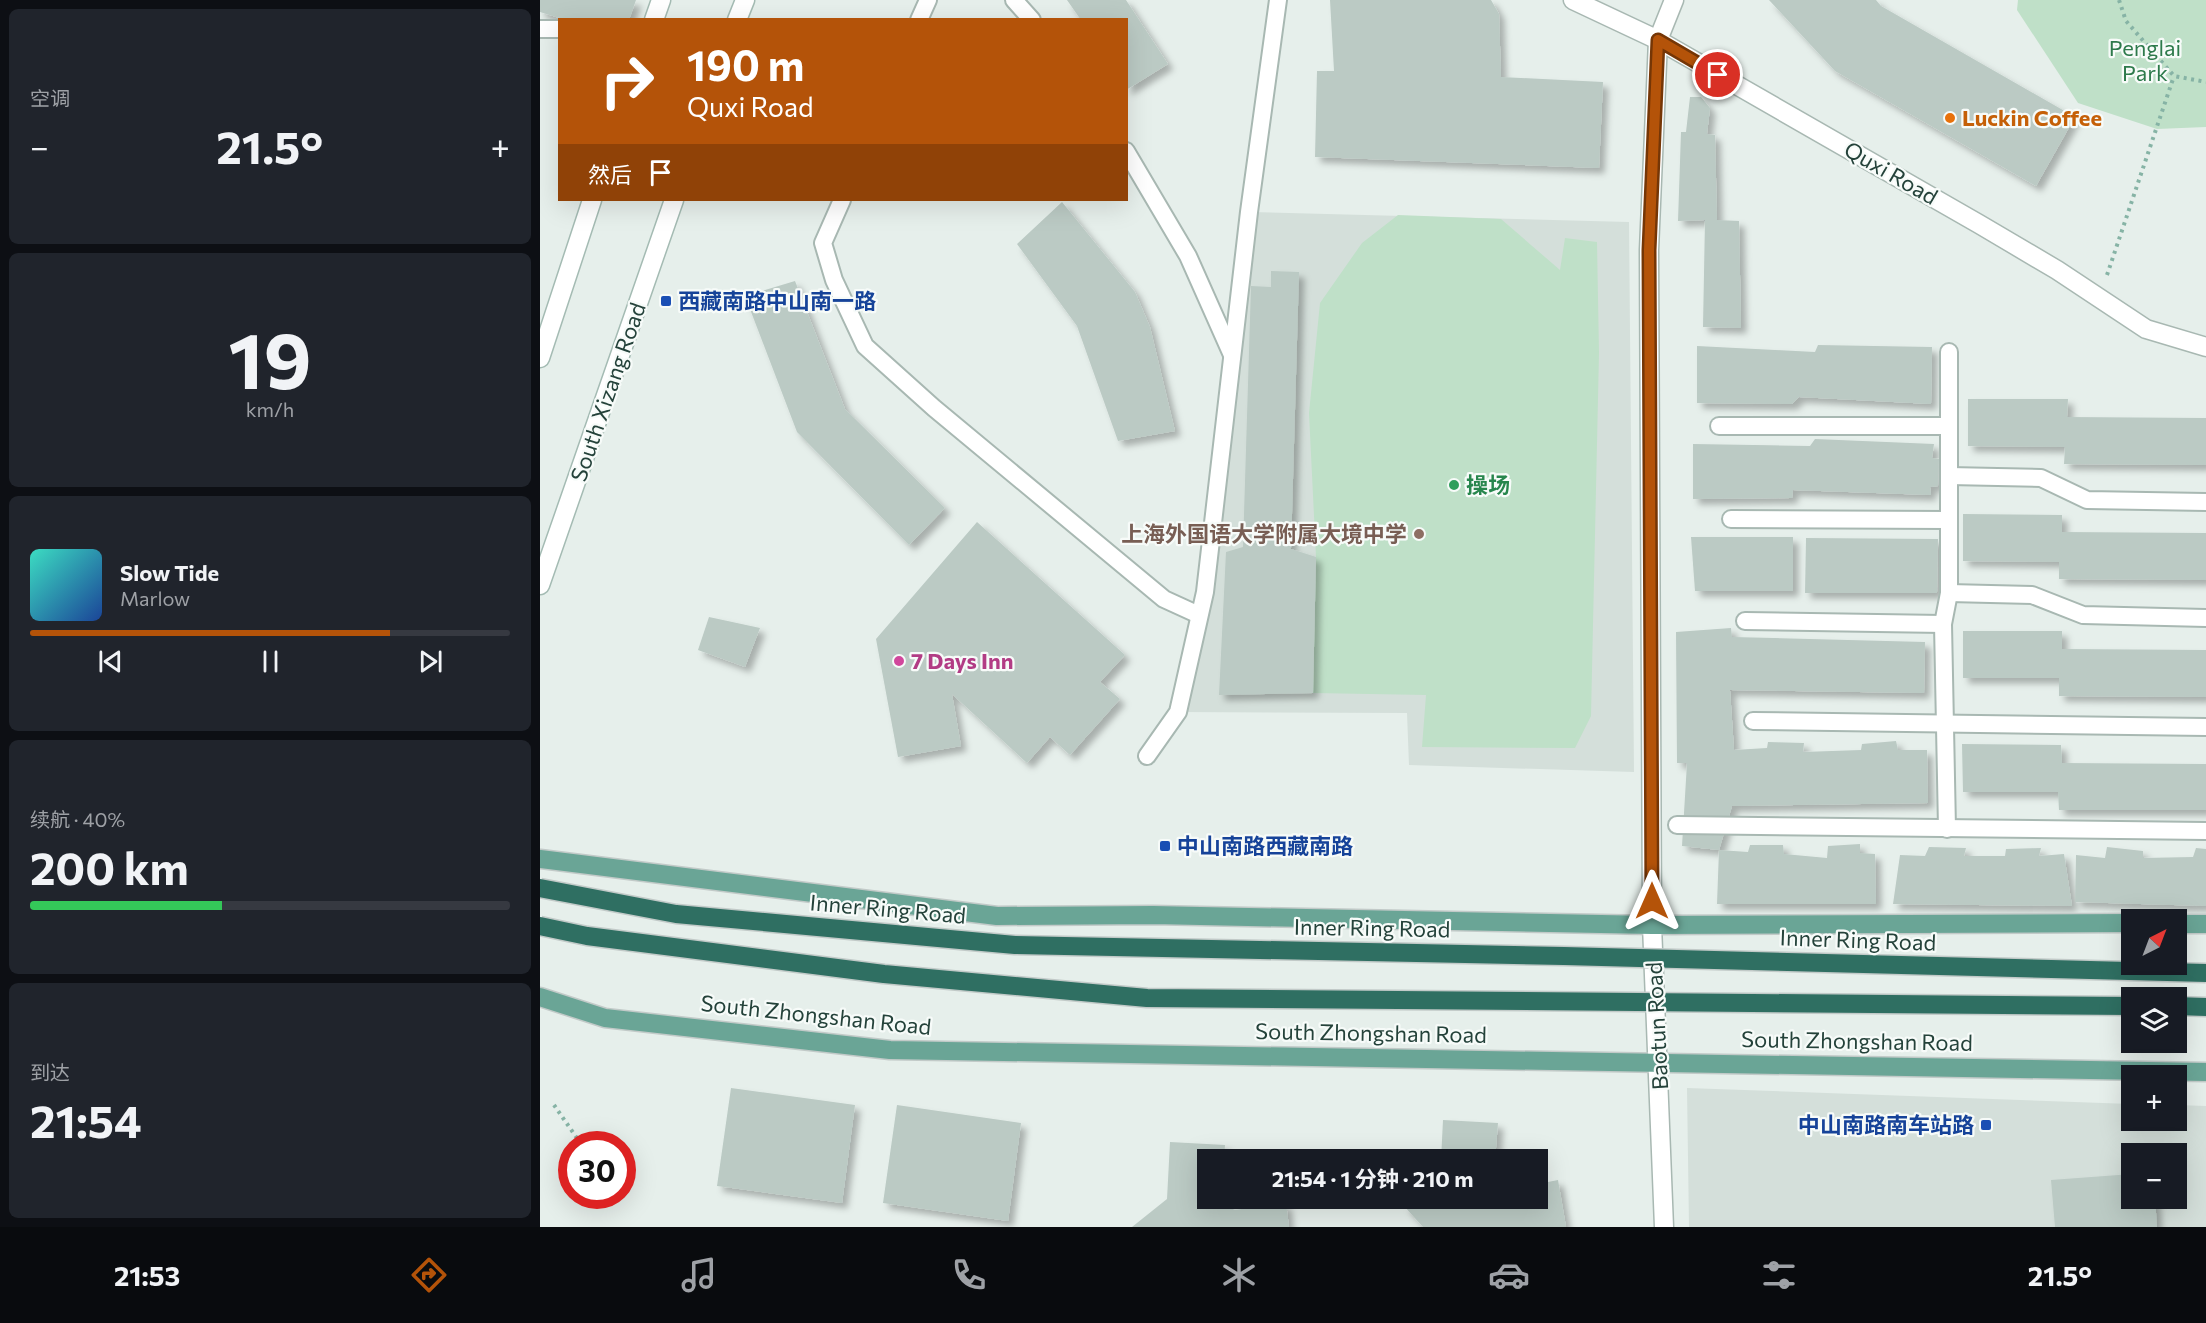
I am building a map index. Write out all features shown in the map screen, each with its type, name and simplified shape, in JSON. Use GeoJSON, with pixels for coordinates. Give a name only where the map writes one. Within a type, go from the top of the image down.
{"type":"FeatureCollection","features":[{"type":"Feature","properties":{"kind":"highway","name":"Inner Ring Road"},"geometry":{"type":"LineString","coordinates":[[540,888],[676,914],[1014,945],[1564,956],[2206,973]]}},
{"type":"Feature","properties":{"kind":"highway"},"geometry":{"type":"LineString","coordinates":[[540,926],[587,936],[884,974],[1147,998],[2121,1006]]}},
{"type":"Feature","properties":{"kind":"highway"},"geometry":{"type":"LineString","coordinates":[[2187,1006],[2206,1007]]}},
{"type":"Feature","properties":{"kind":"main road"},"geometry":{"type":"LineString","coordinates":[[540,859],[997,916],[1165,916],[1652,925],[2121,923]]}},
{"type":"Feature","properties":{"kind":"main road"},"geometry":{"type":"LineString","coordinates":[[2187,924],[2206,924]]}},
{"type":"Feature","properties":{"kind":"main road","name":"South Zhongshan Road"},"geometry":{"type":"LineString","coordinates":[[540,997],[605,1018],[890,1050],[1659,1061],[2206,1072]]}},
{"type":"Feature","properties":{"kind":"street"},"geometry":{"type":"LineString","coordinates":[[655,18],[661,0]]}},
{"type":"Feature","properties":{"kind":"street"},"geometry":{"type":"LineString","coordinates":[[738,18],[745,0]]}},
{"type":"Feature","properties":{"kind":"street","name":"Quxi Road"},"geometry":{"type":"LineString","coordinates":[[1573,0],[1658,40],[1979,224],[2146,329],[2206,347]]}},
{"type":"Feature","properties":{"kind":"street","name":"Baotun Road"},"geometry":{"type":"LineString","coordinates":[[1664,1227],[1652,925],[1649,250],[1658,40],[1674,0]]}},
{"type":"Feature","properties":{"kind":"street"},"geometry":{"type":"LineString","coordinates":[[540,358],[592,201]]}},
{"type":"Feature","properties":{"kind":"street","name":"South Xizang Road"},"geometry":{"type":"LineString","coordinates":[[540,585],[674,201]]}},
{"type":"Feature","properties":{"kind":"lane"},"geometry":{"type":"LineString","coordinates":[[920,18],[928,0]]}},
{"type":"Feature","properties":{"kind":"lane"},"geometry":{"type":"LineString","coordinates":[[1014,0],[1030,18]]}},
{"type":"Feature","properties":{"kind":"lane"},"geometry":{"type":"LineString","coordinates":[[1147,756],[1178,712],[1204,592],[1278,0]]}},
{"type":"Feature","properties":{"kind":"lane"},"geometry":{"type":"LineString","coordinates":[[540,29],[558,29]]}},
{"type":"Feature","properties":{"kind":"lane"},"geometry":{"type":"LineString","coordinates":[[1128,154],[1188,256],[1232,356]]}},
{"type":"Feature","properties":{"kind":"lane"},"geometry":{"type":"LineString","coordinates":[[842,201],[823,243],[834,280],[865,346],[934,408],[1164,599],[1199,615]]}},
{"type":"Feature","properties":{"kind":"lane"},"geometry":{"type":"LineString","coordinates":[[1947,829],[1943,624],[1949,593],[1949,352]]}},
{"type":"Feature","properties":{"kind":"lane"},"geometry":{"type":"LineString","coordinates":[[1719,426],[1949,426]]}},
{"type":"Feature","properties":{"kind":"lane"},"geometry":{"type":"LineString","coordinates":[[1949,476],[2041,478],[2086,500],[2206,502]]}},
{"type":"Feature","properties":{"kind":"lane"},"geometry":{"type":"LineString","coordinates":[[1731,519],[1949,520]]}},
{"type":"Feature","properties":{"kind":"lane"},"geometry":{"type":"LineString","coordinates":[[1949,593],[2032,595],[2083,615],[2206,618]]}},
{"type":"Feature","properties":{"kind":"lane"},"geometry":{"type":"LineString","coordinates":[[1745,621],[1943,624]]}},
{"type":"Feature","properties":{"kind":"lane"},"geometry":{"type":"LineString","coordinates":[[1753,721],[2206,727]]}},
{"type":"Feature","properties":{"kind":"lane"},"geometry":{"type":"LineString","coordinates":[[1677,825],[2206,831]]}},
{"type":"Feature","properties":{"kind":"path"},"geometry":{"type":"LineString","coordinates":[[2119,0],[2126,21],[2174,76],[2206,82]]}},
{"type":"Feature","properties":{"kind":"path"},"geometry":{"type":"LineString","coordinates":[[2098,298],[2174,76]]}},
{"type":"Feature","properties":{"kind":"path"},"geometry":{"type":"LineString","coordinates":[[554,1105],[571,1131]]}},
{"type":"Feature","properties":{"kind":"shaded area","name":"操场"},"geometry":{"type":"Polygon","coordinates":[[[1249,212],[1629,222],[1634,772],[1409,765],[1407,713],[1178,712],[1232,356],[1249,212]]]}},
{"type":"Feature","properties":{"kind":"shaded area"},"geometry":{"type":"Polygon","coordinates":[[[1687,1088],[2121,1104],[2121,1131],[2187,1131],[2187,1105],[2206,1106],[2206,1227],[1689,1227],[1687,1088]]]}},
{"type":"Feature","properties":{"kind":"green space","name":"Penglai Park"},"geometry":{"type":"Polygon","coordinates":[[[2018,0],[2206,0],[2206,127],[2157,129],[2078,103],[2017,10],[2018,0]]]}},
{"type":"Feature","properties":{"kind":"green space","name":"操场"},"geometry":{"type":"Polygon","coordinates":[[[1398,215],[1501,219],[1560,270],[1565,238],[1597,242],[1599,353],[1591,716],[1575,748],[1422,747],[1426,695],[1313,693],[1316,557],[1309,413],[1320,303],[1362,243],[1398,215]]]}},
{"type":"Feature","properties":{"kind":"building"},"geometry":{"type":"Polygon","coordinates":[[[540,0],[636,0],[630,18],[560,18],[540,12],[540,0]]]}},
{"type":"Feature","properties":{"kind":"building"},"geometry":{"type":"Polygon","coordinates":[[[1067,0],[1126,0],[1168,64],[1128,89],[1128,18],[1080,18],[1067,0]]]}},
{"type":"Feature","properties":{"kind":"building"},"geometry":{"type":"Polygon","coordinates":[[[1330,0],[1491,0],[1499,14],[1501,77],[1603,82],[1599,168],[1315,157],[1317,71],[1334,71],[1330,0]]]}},
{"type":"Feature","properties":{"kind":"building"},"geometry":{"type":"Polygon","coordinates":[[[1769,0],[1876,0],[1881,6],[2075,117],[2036,186],[1835,71],[1769,0]]]}},
{"type":"Feature","properties":{"kind":"building"},"geometry":{"type":"Polygon","coordinates":[[[1690,97],[1701,97],[1710,108],[1707,134],[1715,135],[1717,220],[1739,221],[1741,328],[1703,327],[1705,220],[1678,221],[1681,132],[1686,132],[1690,97]]]}},
{"type":"Feature","properties":{"kind":"building"},"geometry":{"type":"Polygon","coordinates":[[[1062,202],[1135,292],[1150,327],[1175,431],[1118,441],[1077,326],[1017,244],[1062,202]]]}},
{"type":"Feature","properties":{"kind":"building"},"geometry":{"type":"Polygon","coordinates":[[[1271,271],[1299,272],[1291,549],[1316,557],[1313,693],[1219,695],[1226,552],[1243,547],[1251,286],[1271,287],[1271,271]]]}},
{"type":"Feature","properties":{"kind":"building"},"geometry":{"type":"Polygon","coordinates":[[[795,281],[845,409],[945,508],[909,545],[797,432],[745,296],[795,281]]]}},
{"type":"Feature","properties":{"kind":"building"},"geometry":{"type":"Polygon","coordinates":[[[1818,345],[1932,347],[1931,404],[1799,397],[1792,404],[1697,403],[1697,346],[1815,352],[1818,345]]]}},
{"type":"Feature","properties":{"kind":"building"},"geometry":{"type":"Polygon","coordinates":[[[1968,399],[2068,399],[2067,417],[2206,418],[2206,465],[2064,464],[2065,447],[1968,446],[1968,399]]]}},
{"type":"Feature","properties":{"kind":"building"},"geometry":{"type":"Polygon","coordinates":[[[1815,439],[1934,444],[1932,458],[1939,459],[1938,486],[1930,487],[1931,495],[1793,490],[1792,498],[1693,499],[1693,444],[1810,446],[1815,439]]]}},
{"type":"Feature","properties":{"kind":"building"},"geometry":{"type":"Polygon","coordinates":[[[1963,514],[2062,515],[2062,532],[2206,533],[2206,580],[2059,579],[2059,562],[1963,561],[1963,514]]]}},
{"type":"Feature","properties":{"kind":"building"},"geometry":{"type":"Polygon","coordinates":[[[977,522],[1125,655],[1100,682],[1120,699],[1070,755],[1050,737],[1027,763],[952,694],[961,746],[898,757],[876,639],[977,522]]]}},
{"type":"Feature","properties":{"kind":"building"},"geometry":{"type":"Polygon","coordinates":[[[1691,537],[1793,537],[1793,591],[1695,591],[1691,537]]]}},
{"type":"Feature","properties":{"kind":"building"},"geometry":{"type":"Polygon","coordinates":[[[1806,538],[1938,539],[1937,593],[1805,593],[1806,538]]]}},
{"type":"Feature","properties":{"kind":"building"},"geometry":{"type":"Polygon","coordinates":[[[709,617],[760,628],[745,667],[698,650],[709,617]]]}},
{"type":"Feature","properties":{"kind":"building"},"geometry":{"type":"Polygon","coordinates":[[[1731,628],[1732,637],[1925,642],[1924,693],[1730,690],[1734,750],[1767,748],[1768,742],[1804,743],[1803,752],[1861,750],[1862,744],[1896,741],[1898,750],[1927,750],[1928,803],[1732,806],[1719,850],[1682,846],[1687,763],[1677,763],[1676,632],[1731,628]]]}},
{"type":"Feature","properties":{"kind":"building"},"geometry":{"type":"Polygon","coordinates":[[[1963,631],[2062,631],[2062,649],[2206,650],[2206,697],[2059,696],[2059,678],[1963,678],[1963,631]]]}},
{"type":"Feature","properties":{"kind":"building"},"geometry":{"type":"Polygon","coordinates":[[[1962,744],[2061,745],[2062,763],[2206,764],[2206,810],[2059,810],[2058,792],[1963,792],[1962,744]]]}},
{"type":"Feature","properties":{"kind":"building"},"geometry":{"type":"Polygon","coordinates":[[[1860,844],[1860,853],[1875,854],[1876,904],[1717,904],[1719,850],[1748,852],[1750,845],[1783,845],[1784,854],[1827,858],[1828,846],[1860,844]]]}},
{"type":"Feature","properties":{"kind":"building"},"geometry":{"type":"Polygon","coordinates":[[[1929,847],[1966,848],[1964,856],[2005,856],[2006,849],[2041,848],[2039,856],[2064,854],[2072,906],[1893,904],[1900,855],[1925,856],[1929,847]]]}},
{"type":"Feature","properties":{"kind":"building"},"geometry":{"type":"Polygon","coordinates":[[[2107,847],[2143,851],[2143,858],[2193,857],[2196,848],[2206,849],[2206,906],[2075,902],[2076,855],[2105,858],[2107,847]]]}},
{"type":"Feature","properties":{"kind":"building"},"geometry":{"type":"Polygon","coordinates":[[[731,1088],[855,1105],[842,1203],[717,1186],[731,1088]]]}},
{"type":"Feature","properties":{"kind":"building"},"geometry":{"type":"Polygon","coordinates":[[[897,1105],[1021,1123],[1008,1221],[883,1203],[897,1105]]]}},
{"type":"Feature","properties":{"kind":"building"},"geometry":{"type":"Polygon","coordinates":[[[1443,1120],[1498,1123],[1496,1149],[1442,1149],[1443,1120]]]}},
{"type":"Feature","properties":{"kind":"building"},"geometry":{"type":"Polygon","coordinates":[[[1170,1142],[1225,1145],[1225,1149],[1197,1149],[1197,1209],[1287,1209],[1289,1227],[1132,1227],[1167,1199],[1170,1142]]]}},
{"type":"Feature","properties":{"kind":"building"},"geometry":{"type":"Polygon","coordinates":[[[2121,1175],[2121,1209],[2156,1209],[2157,1227],[2055,1227],[2051,1180],[2121,1175]]]}},
{"type":"Feature","properties":{"kind":"building"},"geometry":{"type":"Polygon","coordinates":[[[1558,1180],[1566,1227],[1423,1227],[1407,1209],[1548,1209],[1548,1182],[1558,1180]]]}},
{"type":"Feature","properties":{"kind":"place","name":"Luckin Coffee"},"geometry":{"type":"Point","coordinates":[1950,118]}},
{"type":"Feature","properties":{"kind":"place","name":"西藏南路中山南一路"},"geometry":{"type":"Point","coordinates":[666,301]}},
{"type":"Feature","properties":{"kind":"place","name":"操场"},"geometry":{"type":"Point","coordinates":[1454,485]}},
{"type":"Feature","properties":{"kind":"place","name":"上海外国语大学附属大境中学"},"geometry":{"type":"Point","coordinates":[1419,534]}},
{"type":"Feature","properties":{"kind":"place","name":"7 Days Inn"},"geometry":{"type":"Point","coordinates":[899,661]}},
{"type":"Feature","properties":{"kind":"place","name":"中山南路西藏南路"},"geometry":{"type":"Point","coordinates":[1165,846]}},
{"type":"Feature","properties":{"kind":"place","name":"中山南路南车站路"},"geometry":{"type":"Point","coordinates":[1986,1125]}},
{"type":"Feature","properties":{"kind":"route"},"geometry":{"type":"LineString","coordinates":[[1652,901],[1649,250],[1658,40],[1718,75]]}}]}
